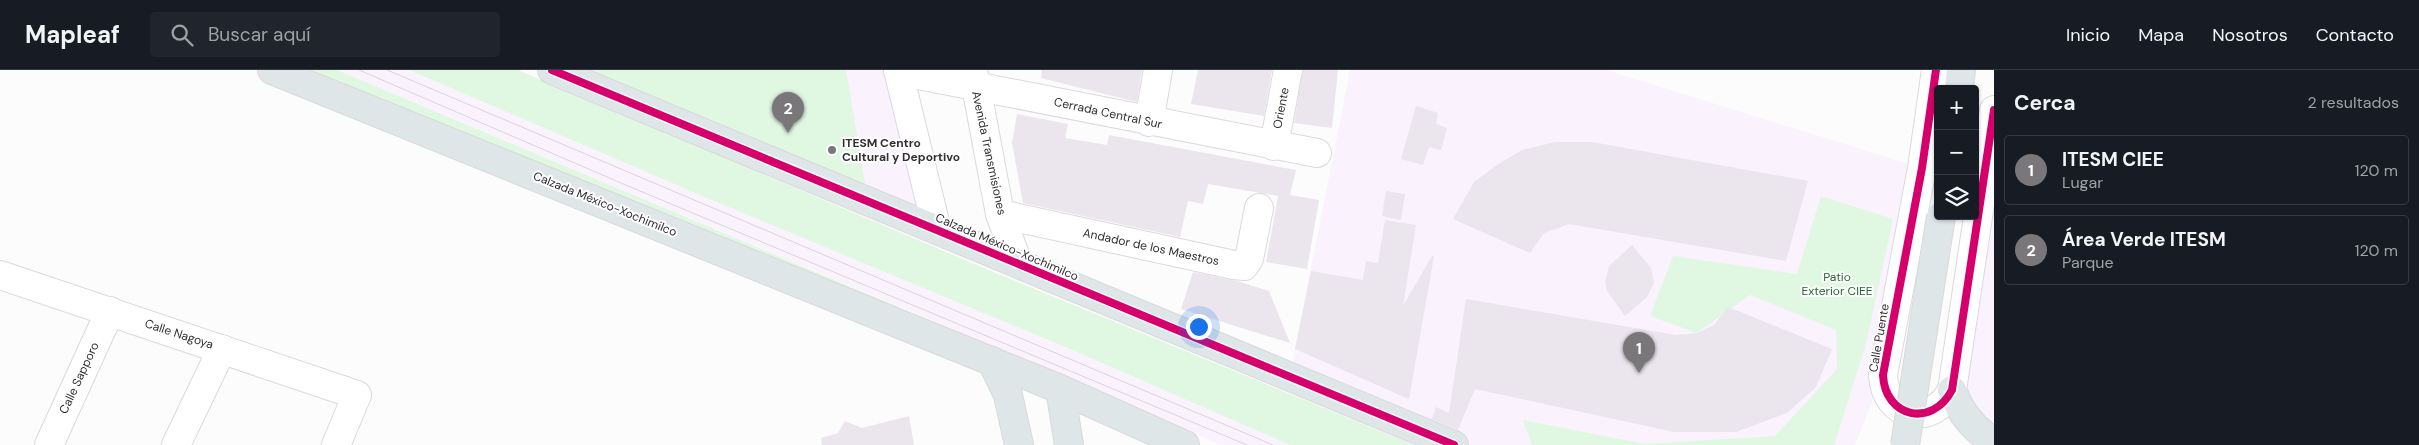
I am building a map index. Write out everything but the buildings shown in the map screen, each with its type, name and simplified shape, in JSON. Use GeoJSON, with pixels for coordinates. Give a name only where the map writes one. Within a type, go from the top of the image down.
{"type":"FeatureCollection","features":[{"type":"Feature","properties":{"kind":"main road","name":"Calzada México-Xochimilco"},"geometry":{"type":"LineString","coordinates":[[272,70],[992,361],[1185,445]]}},
{"type":"Feature","properties":{"kind":"main road","name":"Calzada México-Xochimilco"},"geometry":{"type":"LineString","coordinates":[[552,70],[1454,445]]}},
{"type":"Feature","properties":{"kind":"main road"},"geometry":{"type":"LineString","coordinates":[[1959,85],[1961,70]]}},
{"type":"Feature","properties":{"kind":"main road"},"geometry":{"type":"LineString","coordinates":[[1905,445],[1924,333],[1939,220]]}},
{"type":"Feature","properties":{"kind":"main road"},"geometry":{"type":"LineString","coordinates":[[992,361],[1008,395],[1019,445]]}},
{"type":"Feature","properties":{"kind":"main road"},"geometry":{"type":"LineString","coordinates":[[1060,389],[1069,445]]}},
{"type":"Feature","properties":{"kind":"main road"},"geometry":{"type":"LineString","coordinates":[[1952,390],[1964,415],[1982,435],[1994,442]]}},
{"type":"Feature","properties":{"kind":"street"},"geometry":{"type":"LineString","coordinates":[[898,70],[937,230]]}},
{"type":"Feature","properties":{"kind":"street","name":"Cerrada Central Sur"},"geometry":{"type":"LineString","coordinates":[[898,70],[974,77],[1149,122],[1317,153]]}},
{"type":"Feature","properties":{"kind":"street"},"geometry":{"type":"LineString","coordinates":[[1149,122],[1158,70]]}},
{"type":"Feature","properties":{"kind":"street","name":"Oriente"},"geometry":{"type":"LineString","coordinates":[[1274,146],[1288,70]]}},
{"type":"Feature","properties":{"kind":"street","name":"Calle Puente"},"geometry":{"type":"LineString","coordinates":[[1936,70],[1933,133],[1883,375],[1883,384],[1891,402],[1906,412],[1915,414],[1934,411],[1948,399],[1952,390]]}},
{"type":"Feature","properties":{"kind":"street","name":"Avenida Transmisiones"},"geometry":{"type":"LineString","coordinates":[[974,77],[1000,214],[1018,264]]}},
{"type":"Feature","properties":{"kind":"street"},"geometry":{"type":"LineString","coordinates":[[1952,390],[1983,143],[1994,110]]}},
{"type":"Feature","properties":{"kind":"street","name":"Andador de los Maestros"},"geometry":{"type":"LineString","coordinates":[[1000,214],[1244,266],[1249,259],[1259,208]]}},
{"type":"Feature","properties":{"kind":"street","name":"Calle Nagoya"},"geometry":{"type":"LineString","coordinates":[[0,275],[357,395],[336,445]]}},
{"type":"Feature","properties":{"kind":"street","name":"Calle Sapporo"},"geometry":{"type":"LineString","coordinates":[[49,445],[110,311]]}},
{"type":"Feature","properties":{"kind":"street"},"geometry":{"type":"LineString","coordinates":[[176,445],[222,349]]}},
{"type":"Feature","properties":{"kind":"shaded area"},"geometry":{"type":"Polygon","coordinates":[[[337,70],[409,70],[702,196],[1070,349],[1290,445],[1221,445],[974,338],[337,70]]]}},
{"type":"Feature","properties":{"kind":"shaded area","name":"ITESM Centro Cultural y Deportivo"},"geometry":{"type":"Polygon","coordinates":[[[553,70],[898,70],[937,230],[553,70]]]}},
{"type":"Feature","properties":{"kind":"shaded area"},"geometry":{"type":"Polygon","coordinates":[[[1350,70],[1606,70],[1922,168],[1883,375],[1855,445],[1469,445],[1400,420],[1290,375],[1350,70]]]}},
{"type":"Feature","properties":{"kind":"shaded area"},"geometry":{"type":"Polygon","coordinates":[[[1994,174],[1994,437],[1961,399],[1994,174]]]}},
{"type":"Feature","properties":{"kind":"green space"},"geometry":{"type":"Polygon","coordinates":[[[313,70],[337,70],[899,307],[897,315],[313,70]]]}},
{"type":"Feature","properties":{"kind":"green space"},"geometry":{"type":"Polygon","coordinates":[[[409,70],[518,70],[984,268],[1414,445],[1290,445],[1070,349],[702,196],[409,70]]]}},
{"type":"Feature","properties":{"kind":"green space","name":"ITESM Centro Cultural y Deportivo"},"geometry":{"type":"Polygon","coordinates":[[[573,70],[846,70],[867,196],[573,70]]]}},
{"type":"Feature","properties":{"kind":"green space","name":"Patio Exterior CIEE"},"geometry":{"type":"Polygon","coordinates":[[[1821,196],[1893,219],[1866,344],[1834,445],[1532,445],[1523,420],[1645,444],[1775,436],[1837,369],[1836,330],[1750,295],[1697,333],[1650,316],[1673,256],[1797,274],[1821,196]]]}},
{"type":"Feature","properties":{"kind":"tram line"},"geometry":{"type":"LineString","coordinates":[[359,70],[621,183],[1247,445]]}},
{"type":"Feature","properties":{"kind":"tram line"},"geometry":{"type":"LineString","coordinates":[[387,70],[1273,445]]}},
{"type":"Feature","properties":{"kind":"cycle path"},"geometry":{"type":"LineString","coordinates":[[552,70],[1454,445]]}},
{"type":"Feature","properties":{"kind":"cycle path"},"geometry":{"type":"LineString","coordinates":[[1936,70],[1922,168],[1883,375],[1886,390],[1892,401],[1900,409],[1911,413],[1933,410],[1943,402],[1952,390],[1994,110]]}},
{"type":"Feature","properties":{"kind":"place","name":"Área Verde ITESM"},"geometry":{"type":"Point","coordinates":[788,133]}},
{"type":"Feature","properties":{"kind":"place","name":"ITESM Centro Cultural y Deportivo"},"geometry":{"type":"Point","coordinates":[832,150]}},
{"type":"Feature","properties":{"kind":"place","name":"ITESM CIEE"},"geometry":{"type":"Point","coordinates":[1639,373]}}]}
